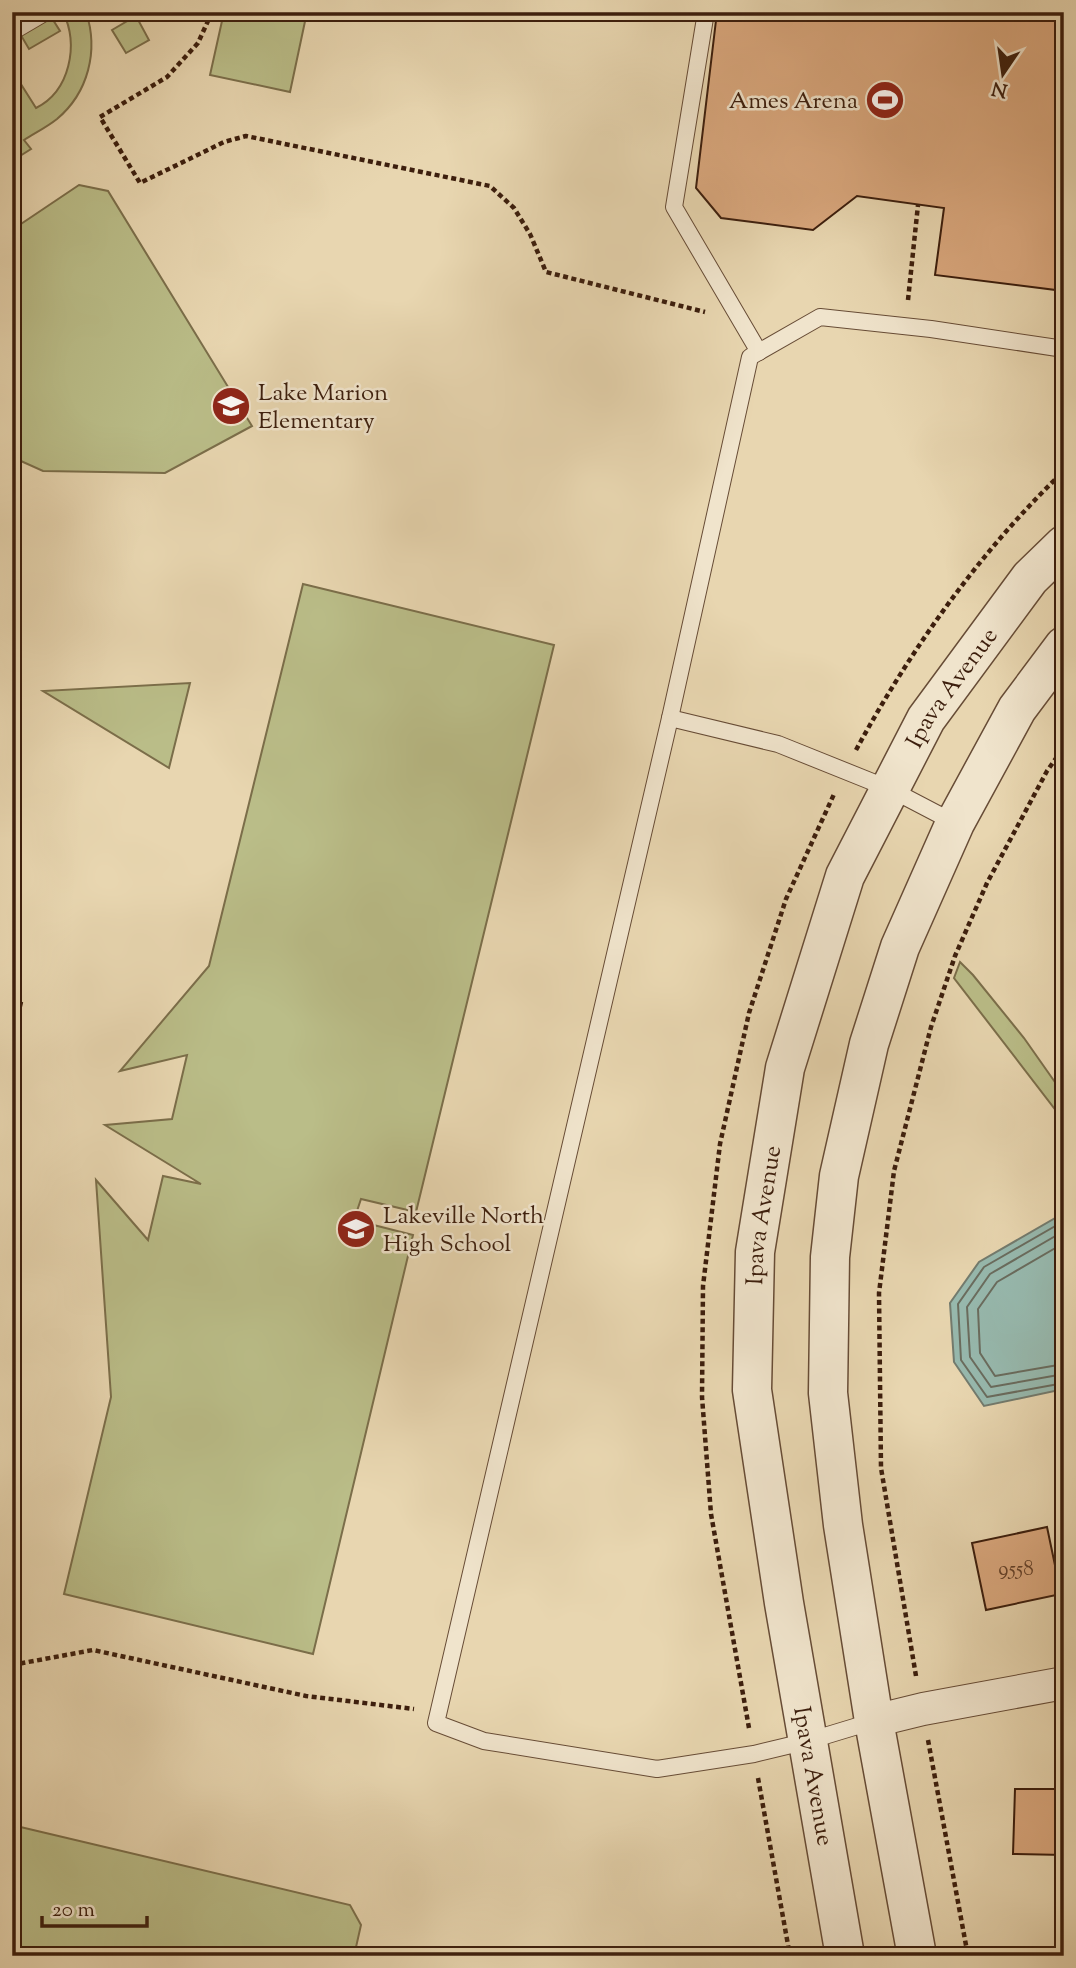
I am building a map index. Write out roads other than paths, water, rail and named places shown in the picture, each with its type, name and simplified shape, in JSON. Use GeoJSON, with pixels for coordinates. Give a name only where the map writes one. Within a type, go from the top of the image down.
{"type":"FeatureCollection","features":[{"type":"Feature","properties":{"kind":"street","name":"Ipava Avenue"},"geometry":{"type":"LineString","coordinates":[[845,1956],[752,1390],[755,1251],[785,1068],[845,876],[926,719],[1030,578],[1064,545]]}},
{"type":"Feature","properties":{"kind":"street"},"geometry":{"type":"LineString","coordinates":[[918,1956],[874,1721],[843,1525],[828,1394],[830,1258],[839,1176],[869,1044],[901,947],[955,822],[1017,709],[1064,646]]}},
{"type":"Feature","properties":{"kind":"street"},"geometry":{"type":"LineString","coordinates":[[874,1721],[923,1709],[1064,1683]]}},
{"type":"Feature","properties":{"kind":"lane"},"geometry":{"type":"LineString","coordinates":[[12,32],[46,12]]}},
{"type":"Feature","properties":{"kind":"lane"},"geometry":{"type":"LineString","coordinates":[[706,12],[674,207],[759,352]]}},
{"type":"Feature","properties":{"kind":"lane"},"geometry":{"type":"LineString","coordinates":[[874,1721],[754,1754],[657,1769],[484,1741],[436,1723],[670,718],[750,357],[820,317],[906,326],[1064,349]]}},
{"type":"Feature","properties":{"kind":"lane"},"geometry":{"type":"LineString","coordinates":[[670,718],[778,744],[890,789],[955,822]]}},
{"type":"Feature","properties":{"kind":"water"},"geometry":{"type":"Polygon","coordinates":[[[1064,1213],[1064,1389],[984,1406],[954,1362],[950,1303],[979,1262],[1064,1213]]]}},
{"type":"Feature","properties":{"kind":"place","name":"Ames Arena"},"geometry":{"type":"Point","coordinates":[885,100]}},
{"type":"Feature","properties":{"kind":"place","name":"Lake Marion Elementary"},"geometry":{"type":"Point","coordinates":[231,406]}},
{"type":"Feature","properties":{"kind":"place","name":"Lakeville North High School"},"geometry":{"type":"Point","coordinates":[356,1229]}}]}
